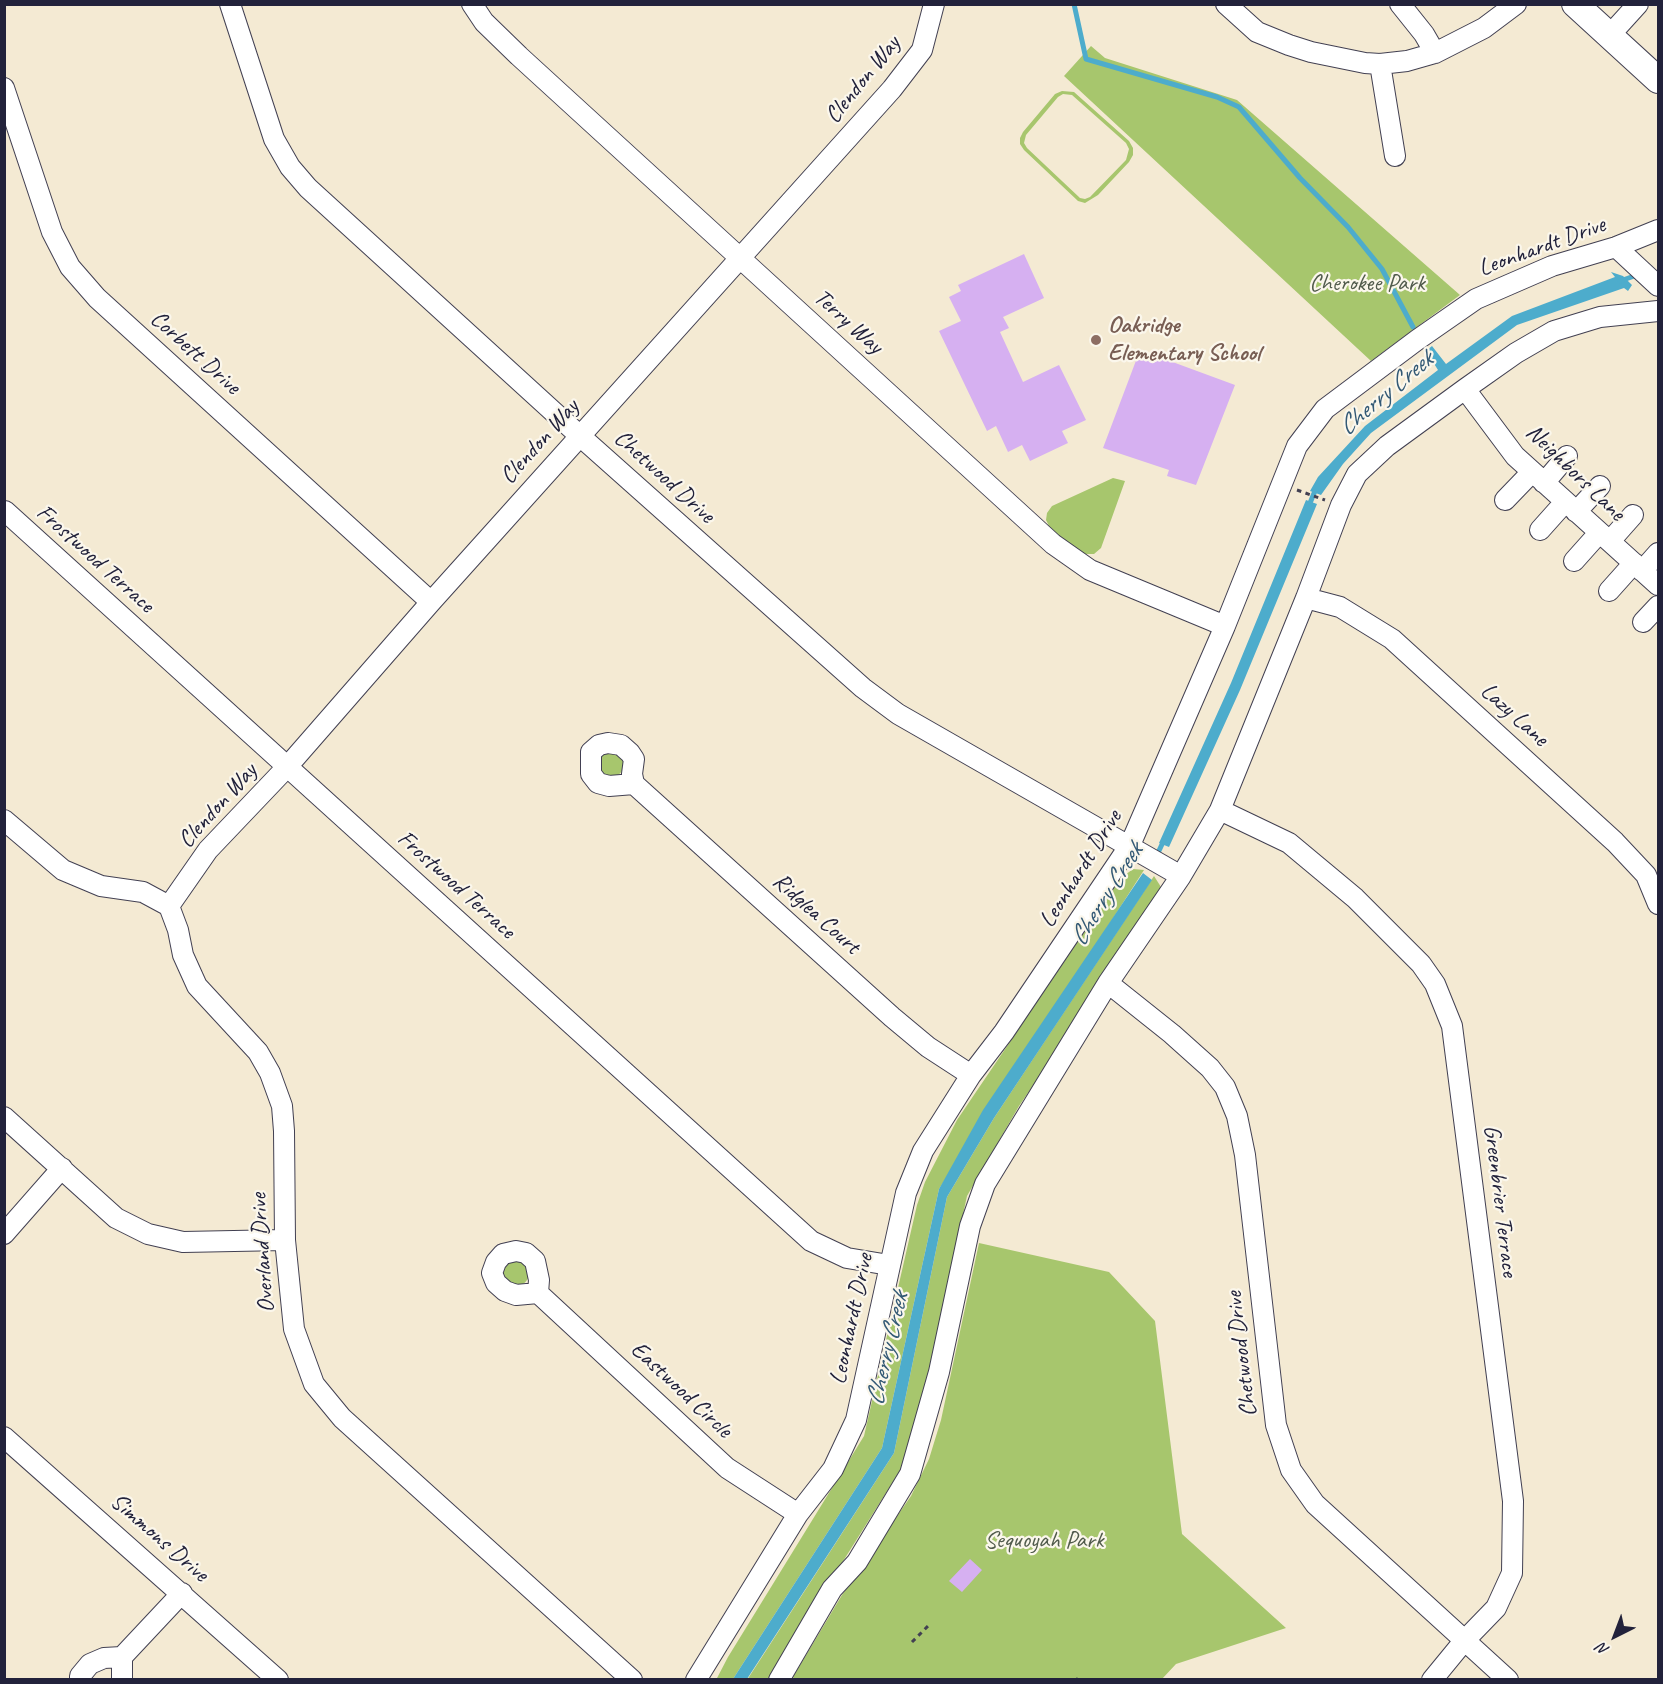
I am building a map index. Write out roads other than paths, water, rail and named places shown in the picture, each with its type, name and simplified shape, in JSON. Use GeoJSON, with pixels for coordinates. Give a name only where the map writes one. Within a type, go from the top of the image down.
{"type":"FeatureCollection","features":[{"type":"Feature","properties":{"kind":"main road"},"geometry":{"type":"LineString","coordinates":[[1587,8],[1610,36],[1659,80]]}},
{"type":"Feature","properties":{"kind":"street","name":"Chetwood Drive"},"geometry":{"type":"LineString","coordinates":[[230,4],[274,139],[290,167],[308,188],[580,436],[863,688],[889,708],[1173,871]]}},
{"type":"Feature","properties":{"kind":"street","name":"Terry Way"},"geometry":{"type":"LineString","coordinates":[[472,4],[484,22],[519,56],[1053,544],[1090,570],[1225,626]]}},
{"type":"Feature","properties":{"kind":"street","name":"Clendon Way"},"geometry":{"type":"LineString","coordinates":[[169,906],[208,850],[287,767],[431,602],[904,74],[922,50],[934,4]]}},
{"type":"Feature","properties":{"kind":"street"},"geometry":{"type":"LineString","coordinates":[[1226,4],[1257,32],[1288,45],[1311,52],[1380,64],[1407,61],[1435,53],[1484,28],[1516,4]]}},
{"type":"Feature","properties":{"kind":"street"},"geometry":{"type":"LineString","coordinates":[[1400,4],[1424,34],[1435,53]]}},
{"type":"Feature","properties":{"kind":"street"},"geometry":{"type":"LineString","coordinates":[[1610,36],[1638,4]]}},
{"type":"Feature","properties":{"kind":"street"},"geometry":{"type":"LineString","coordinates":[[1380,64],[1395,156]]}},
{"type":"Feature","properties":{"kind":"street","name":"Corbett Drive"},"geometry":{"type":"LineString","coordinates":[[4,88],[52,232],[70,267],[105,306],[431,602]]}},
{"type":"Feature","properties":{"kind":"street","name":"Leonhardt Drive"},"geometry":{"type":"LineString","coordinates":[[696,1680],[798,1514],[833,1469],[856,1420],[906,1193],[923,1151],[971,1075],[1138,850],[1297,446],[1325,409],[1476,299],[1552,266],[1616,247],[1659,230]]}},
{"type":"Feature","properties":{"kind":"street"},"geometry":{"type":"LineString","coordinates":[[1616,247],[1656,284]]}},
{"type":"Feature","properties":{"kind":"street"},"geometry":{"type":"LineString","coordinates":[[779,1680],[832,1589],[857,1562],[910,1474],[939,1372],[970,1226],[985,1184],[1108,983],[1173,871],[1220,810],[1341,505],[1357,474],[1387,446],[1465,389],[1516,353],[1554,331],[1600,317],[1659,311]]}},
{"type":"Feature","properties":{"kind":"street","name":"Neighbors Lane"},"geometry":{"type":"LineString","coordinates":[[1465,389],[1515,456],[1659,585]]}},
{"type":"Feature","properties":{"kind":"street"},"geometry":{"type":"LineString","coordinates":[[1505,500],[1567,456]]}},
{"type":"Feature","properties":{"kind":"street"},"geometry":{"type":"LineString","coordinates":[[1540,530],[1600,486]]}},
{"type":"Feature","properties":{"kind":"street","name":"Frostwood Terrace"},"geometry":{"type":"LineString","coordinates":[[5,512],[811,1241],[848,1258],[889,1265]]}},
{"type":"Feature","properties":{"kind":"street"},"geometry":{"type":"LineString","coordinates":[[1574,561],[1633,515]]}},
{"type":"Feature","properties":{"kind":"street"},"geometry":{"type":"LineString","coordinates":[[1609,591],[1659,553]]}},
{"type":"Feature","properties":{"kind":"street","name":"Lazy Lane"},"geometry":{"type":"LineString","coordinates":[[1306,598],[1340,607],[1392,639],[1615,842],[1646,874],[1659,904]]}},
{"type":"Feature","properties":{"kind":"street"},"geometry":{"type":"LineString","coordinates":[[1643,622],[1659,606]]}},
{"type":"Feature","properties":{"kind":"street","name":"Ridglea Court"},"geometry":{"type":"LineString","coordinates":[[634,784],[892,1017],[928,1047],[971,1075]]}},
{"type":"Feature","properties":{"kind":"street","name":"Greenbrier Terrace"},"geometry":{"type":"LineString","coordinates":[[1220,810],[1289,843],[1355,898],[1421,964],[1435,984],[1452,1026],[1513,1501],[1512,1573],[1496,1608],[1431,1680]]}},
{"type":"Feature","properties":{"kind":"street"},"geometry":{"type":"LineString","coordinates":[[4,820],[63,870],[101,886],[143,892],[169,906]]}},
{"type":"Feature","properties":{"kind":"street","name":"Overland Drive"},"geometry":{"type":"LineString","coordinates":[[169,906],[178,930],[183,955],[197,986],[258,1052],[270,1073],[282,1106],[285,1239],[294,1329],[314,1384],[342,1418],[632,1680]]}},
{"type":"Feature","properties":{"kind":"street","name":"Chetwood Drive"},"geometry":{"type":"LineString","coordinates":[[1108,983],[1210,1068],[1224,1087],[1237,1116],[1245,1155],[1276,1425],[1291,1470],[1315,1504],[1508,1680]]}},
{"type":"Feature","properties":{"kind":"street"},"geometry":{"type":"LineString","coordinates":[[4,1117],[116,1218],[148,1234],[183,1242],[285,1239]]}},
{"type":"Feature","properties":{"kind":"street"},"geometry":{"type":"LineString","coordinates":[[4,1234],[62,1168]]}},
{"type":"Feature","properties":{"kind":"street","name":"Eastwood Circle"},"geometry":{"type":"LineString","coordinates":[[538,1293],[727,1468],[798,1514]]}},
{"type":"Feature","properties":{"kind":"street","name":"Simmons Drive"},"geometry":{"type":"LineString","coordinates":[[4,1437],[278,1680]]}},
{"type":"Feature","properties":{"kind":"street"},"geometry":{"type":"LineString","coordinates":[[122,1680],[122,1657],[182,1593]]}},
{"type":"Feature","properties":{"kind":"street"},"geometry":{"type":"LineString","coordinates":[[80,1680],[80,1676],[90,1664],[104,1658],[122,1657]]}},
{"type":"Feature","properties":{"kind":"water"},"geometry":{"type":"Polygon","coordinates":[[[1611,272],[1623,276],[1632,285],[1628,291],[1624,288],[1517,325],[1371,433],[1343,464],[1321,495],[1310,491],[1318,477],[1365,426],[1438,370],[1426,351],[1432,346],[1446,364],[1512,316],[1615,277],[1611,272]]]}},
{"type":"Feature","properties":{"kind":"water"},"geometry":{"type":"Polygon","coordinates":[[[1306,500],[1317,504],[1240,690],[1169,847],[1159,843],[1231,683],[1306,500]]]}},
{"type":"Feature","properties":{"kind":"water"},"geometry":{"type":"Polygon","coordinates":[[[1143,873],[1152,880],[994,1118],[947,1197],[894,1453],[747,1679],[733,1679],[882,1448],[939,1189],[983,1110],[1143,873]]]}},
{"type":"Feature","properties":{"kind":"waterway"},"geometry":{"type":"LineString","coordinates":[[1074,4],[1086,59],[1217,97],[1239,107],[1300,178],[1348,227],[1382,269],[1413,327]]}},
{"type":"Feature","properties":{"kind":"waterway","name":"Cherry Creek"},"geometry":{"type":"LineString","coordinates":[[1620,281],[1640,274]]}},
{"type":"Feature","properties":{"kind":"waterway","name":"Cherry Creek"},"geometry":{"type":"LineString","coordinates":[[1308,508],[1317,486]]}},
{"type":"Feature","properties":{"kind":"waterway","name":"Cherry Creek"},"geometry":{"type":"LineString","coordinates":[[1156,857],[1165,838]]}},
{"type":"Feature","properties":{"kind":"place","name":"Oakridge Elementary School"},"geometry":{"type":"Point","coordinates":[1096,340]}},
{"type":"Feature","properties":{"kind":"park label","name":"Cherokee Park"},"geometry":{"type":"Point","coordinates":[1367,284]}},
{"type":"Feature","properties":{"kind":"park label","name":"Sequoyah Park"},"geometry":{"type":"Point","coordinates":[1044,1541]}}]}
